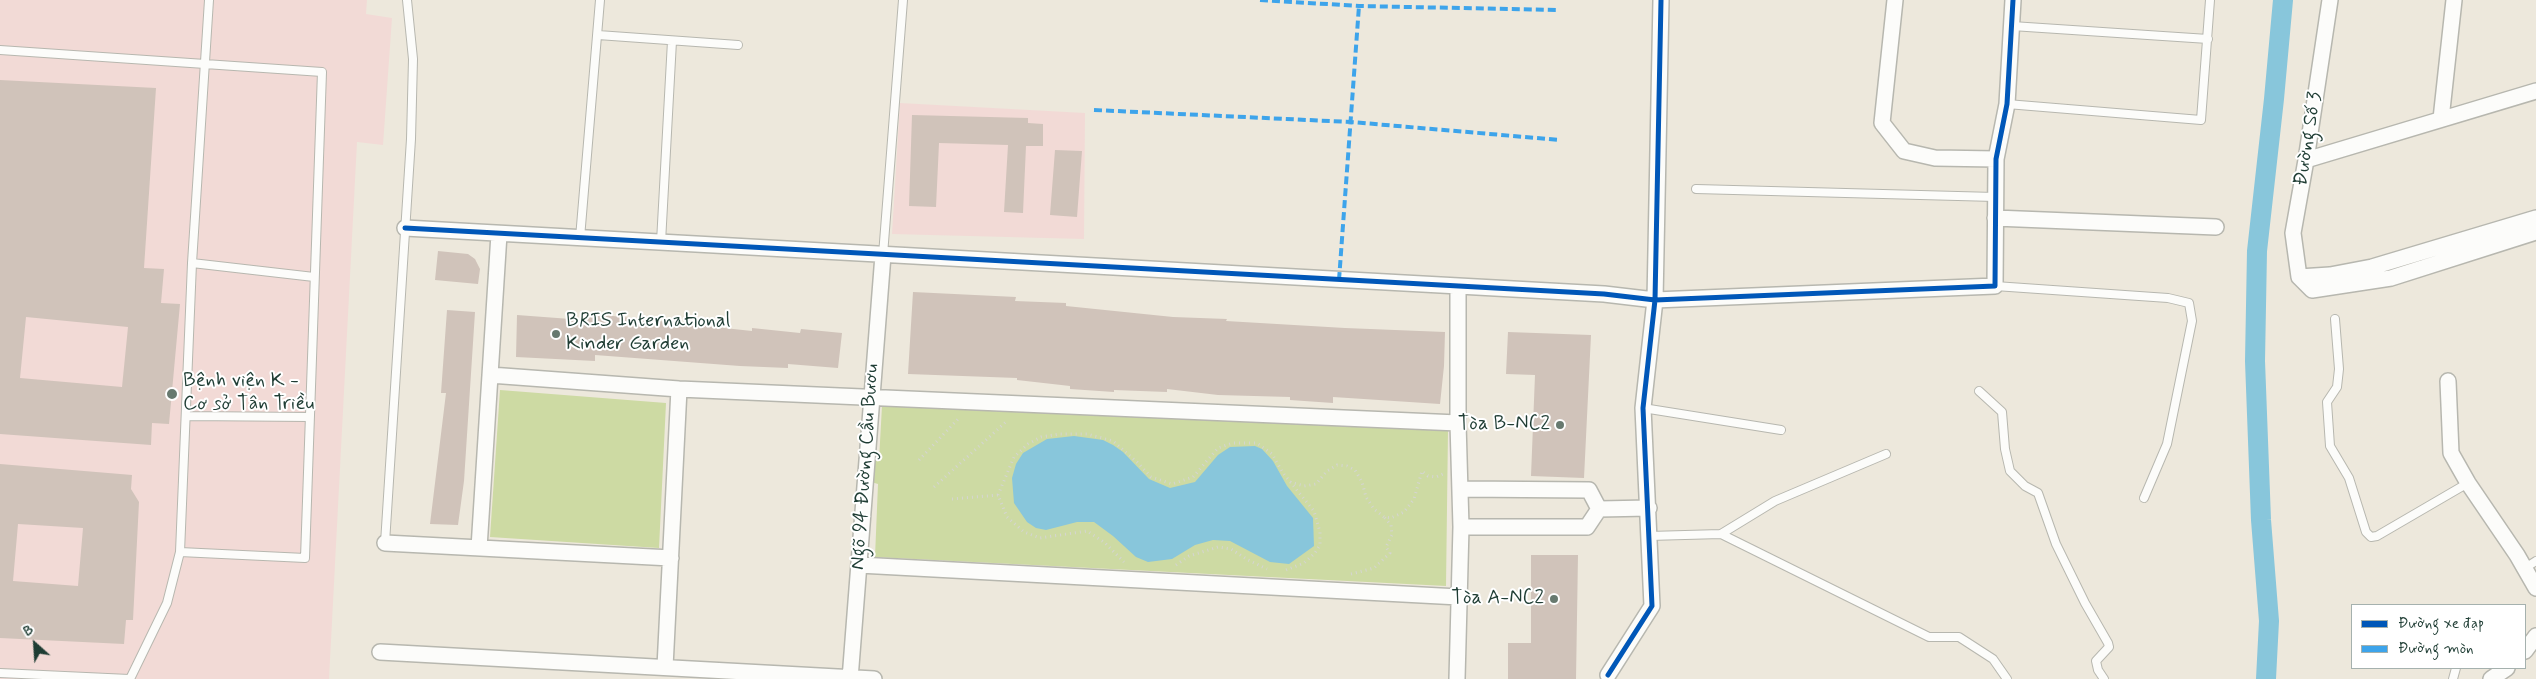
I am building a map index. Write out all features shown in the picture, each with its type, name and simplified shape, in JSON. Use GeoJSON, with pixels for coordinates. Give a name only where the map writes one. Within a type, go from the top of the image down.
{"type":"FeatureCollection","features":[{"type":"Feature","properties":{"kind":"street"},"geometry":{"type":"LineString","coordinates":[[1606,677],[1652,606],[1643,408],[1655,300],[1661,0]]}},
{"type":"Feature","properties":{"kind":"street"},"geometry":{"type":"LineString","coordinates":[[1895,0],[1882,124],[1904,151],[1935,158],[1996,159]]}},
{"type":"Feature","properties":{"kind":"street"},"geometry":{"type":"LineString","coordinates":[[405,228],[1604,294],[1655,300],[1995,286],[1996,159],[2006,104],[2013,0]]}},
{"type":"Feature","properties":{"kind":"street","name":"Đường Số 3"},"geometry":{"type":"LineString","coordinates":[[2299,277],[2293,233],[2330,0]]}},
{"type":"Feature","properties":{"kind":"street"},"geometry":{"type":"LineString","coordinates":[[2441,119],[2454,0]]}},
{"type":"Feature","properties":{"kind":"street"},"geometry":{"type":"LineString","coordinates":[[2306,160],[2536,91]]}},
{"type":"Feature","properties":{"kind":"street"},"geometry":{"type":"LineString","coordinates":[[1995,218],[2216,227]]}},
{"type":"Feature","properties":{"kind":"street"},"geometry":{"type":"LineString","coordinates":[[2299,277],[2330,275],[2372,267],[2536,218]]}},
{"type":"Feature","properties":{"kind":"street"},"geometry":{"type":"LineString","coordinates":[[2299,277],[2312,290],[2391,278],[2536,232]]}},
{"type":"Feature","properties":{"kind":"street"},"geometry":{"type":"LineString","coordinates":[[479,548],[499,234]]}},
{"type":"Feature","properties":{"kind":"street","name":"Ngõ 94 Đường Cầu Bươu"},"geometry":{"type":"LineString","coordinates":[[850,678],[883,255]]}},
{"type":"Feature","properties":{"kind":"street"},"geometry":{"type":"LineString","coordinates":[[1457,679],[1461,527],[1458,423],[1458,286]]}},
{"type":"Feature","properties":{"kind":"street"},"geometry":{"type":"LineString","coordinates":[[490,375],[679,389],[1458,423]]}},
{"type":"Feature","properties":{"kind":"street"},"geometry":{"type":"LineString","coordinates":[[2448,380],[2451,453],[2468,483],[2530,564],[2536,588]]}},
{"type":"Feature","properties":{"kind":"street"},"geometry":{"type":"LineString","coordinates":[[665,667],[679,389]]}},
{"type":"Feature","properties":{"kind":"street"},"geometry":{"type":"LineString","coordinates":[[1461,489],[1589,490],[1599,509]]}},
{"type":"Feature","properties":{"kind":"street"},"geometry":{"type":"LineString","coordinates":[[1599,509],[1648,508]]}},
{"type":"Feature","properties":{"kind":"street"},"geometry":{"type":"LineString","coordinates":[[1461,527],[1587,527],[1599,509]]}},
{"type":"Feature","properties":{"kind":"street"},"geometry":{"type":"LineString","coordinates":[[385,543],[671,558]]}},
{"type":"Feature","properties":{"kind":"street"},"geometry":{"type":"LineString","coordinates":[[859,565],[1459,598]]}},
{"type":"Feature","properties":{"kind":"street"},"geometry":{"type":"LineString","coordinates":[[380,652],[874,679]]}},
{"type":"Feature","properties":{"kind":"street"},"geometry":{"type":"LineString","coordinates":[[2491,679],[2506,669]]}},
{"type":"Feature","properties":{"kind":"lane"},"geometry":{"type":"LineString","coordinates":[[0,673],[130,679],[167,603],[180,552],[192,263],[209,0]]}},
{"type":"Feature","properties":{"kind":"lane"},"geometry":{"type":"LineString","coordinates":[[385,543],[405,228],[413,59],[407,0]]}},
{"type":"Feature","properties":{"kind":"lane"},"geometry":{"type":"LineString","coordinates":[[580,238],[600,0]]}},
{"type":"Feature","properties":{"kind":"lane"},"geometry":{"type":"LineString","coordinates":[[883,255],[904,0]]}},
{"type":"Feature","properties":{"kind":"lane"},"geometry":{"type":"LineString","coordinates":[[2006,104],[2201,120],[2210,0]]}},
{"type":"Feature","properties":{"kind":"lane"},"geometry":{"type":"LineString","coordinates":[[2012,26],[2208,39]]}},
{"type":"Feature","properties":{"kind":"lane"},"geometry":{"type":"LineString","coordinates":[[598,36],[738,45]]}},
{"type":"Feature","properties":{"kind":"lane"},"geometry":{"type":"LineString","coordinates":[[661,242],[672,40]]}},
{"type":"Feature","properties":{"kind":"lane"},"geometry":{"type":"LineString","coordinates":[[0,50],[322,72],[305,558],[180,552]]}},
{"type":"Feature","properties":{"kind":"lane"},"geometry":{"type":"LineString","coordinates":[[1696,189],[1995,197]]}},
{"type":"Feature","properties":{"kind":"lane"},"geometry":{"type":"LineString","coordinates":[[192,263],[314,277]]}},
{"type":"Feature","properties":{"kind":"lane"},"geometry":{"type":"LineString","coordinates":[[1995,286],[2168,298],[2188,303],[2192,321],[2167,444],[2144,498]]}},
{"type":"Feature","properties":{"kind":"lane"},"geometry":{"type":"LineString","coordinates":[[2335,319],[2338,369],[2337,387],[2328,402],[2330,446],[2349,478],[2366,532],[2371,537],[2377,536],[2468,483]]}},
{"type":"Feature","properties":{"kind":"lane"},"geometry":{"type":"LineString","coordinates":[[1979,392],[2002,412],[2004,449],[2010,471],[2024,486],[2038,493],[2056,544],[2084,603],[2108,643],[2109,648],[2096,661],[2098,670],[2104,679]]}},
{"type":"Feature","properties":{"kind":"lane"},"geometry":{"type":"LineString","coordinates":[[1643,408],[1780,430]]}},
{"type":"Feature","properties":{"kind":"lane"},"geometry":{"type":"LineString","coordinates":[[186,416],[310,417]]}},
{"type":"Feature","properties":{"kind":"lane"},"geometry":{"type":"LineString","coordinates":[[1721,534],[1775,502],[1886,454]]}},
{"type":"Feature","properties":{"kind":"lane"},"geometry":{"type":"LineString","coordinates":[[1649,536],[1721,534],[1929,637],[1959,637],[1993,660],[2007,679]]}},
{"type":"Feature","properties":{"kind":"path"},"geometry":{"type":"LineString","coordinates":[[919,460],[962,415]]}},
{"type":"Feature","properties":{"kind":"path"},"geometry":{"type":"LineString","coordinates":[[934,487],[1008,420]]}},
{"type":"Feature","properties":{"kind":"path"},"geometry":{"type":"LineString","coordinates":[[1131,565],[1124,562],[1104,542],[1088,531],[1040,538],[1024,532],[1007,517],[998,495],[1014,458],[1028,444],[1041,437],[1060,434],[1087,434],[1113,441],[1137,462],[1151,478],[1172,484],[1193,477],[1218,448],[1233,443],[1257,443],[1272,454],[1289,482],[1314,511],[1320,532],[1320,545],[1315,553],[1304,563],[1287,570],[1280,570]]}},
{"type":"Feature","properties":{"kind":"path"},"geometry":{"type":"LineString","coordinates":[[1289,482],[1304,486],[1316,484],[1327,471],[1337,465],[1347,466],[1355,470],[1362,482],[1366,497],[1391,525],[1392,535],[1386,547],[1390,553],[1374,568],[1345,576]]}},
{"type":"Feature","properties":{"kind":"path"},"geometry":{"type":"LineString","coordinates":[[1384,517],[1391,518],[1404,512],[1414,499],[1422,471],[1428,476],[1436,477],[1444,473]]}},
{"type":"Feature","properties":{"kind":"path"},"geometry":{"type":"LineString","coordinates":[[952,499],[998,495]]}},
{"type":"Feature","properties":{"kind":"path"},"geometry":{"type":"LineString","coordinates":[[1175,566],[1189,556],[1218,547],[1231,549],[1248,560],[1272,571]]}},
{"type":"Feature","properties":{"kind":"shaded area","name":"Bệnh viện K - Cơ sở Tân Triều"},"geometry":{"type":"Polygon","coordinates":[[[0,0],[367,0],[366,14],[392,18],[383,145],[357,142],[329,679],[0,679],[0,0]]]}},
{"type":"Feature","properties":{"kind":"shaded area"},"geometry":{"type":"Polygon","coordinates":[[[900,103],[1085,113],[1084,239],[892,234],[900,103]]]}},
{"type":"Feature","properties":{"kind":"green space"},"geometry":{"type":"Polygon","coordinates":[[[500,390],[666,403],[659,548],[490,537],[500,390]]]}},
{"type":"Feature","properties":{"kind":"green space"},"geometry":{"type":"Polygon","coordinates":[[[882,406],[1448,430],[1446,586],[875,557],[878,484],[871,482],[872,460],[879,460],[882,406]]]}},
{"type":"Feature","properties":{"kind":"water"},"geometry":{"type":"Polygon","coordinates":[[[1074,436],[1103,440],[1113,445],[1123,452],[1149,479],[1170,488],[1195,482],[1218,455],[1230,447],[1255,446],[1262,449],[1273,461],[1287,486],[1313,518],[1314,546],[1289,564],[1270,562],[1230,541],[1213,540],[1195,545],[1172,559],[1148,562],[1136,557],[1094,522],[1077,522],[1046,530],[1036,528],[1027,522],[1014,503],[1012,478],[1016,464],[1023,453],[1047,439],[1074,436]]]}},
{"type":"Feature","properties":{"kind":"building"},"geometry":{"type":"Polygon","coordinates":[[[0,80],[156,88],[144,268],[164,269],[161,303],[180,304],[169,424],[152,423],[151,445],[0,434],[0,80]],[[26,317],[20,378],[122,387],[128,327],[26,317]]]}},
{"type":"Feature","properties":{"kind":"building"},"geometry":{"type":"Polygon","coordinates":[[[912,115],[1028,118],[1028,123],[1043,124],[1043,146],[1026,146],[1023,213],[1004,212],[1008,145],[939,143],[936,207],[909,206],[912,115]]]}},
{"type":"Feature","properties":{"kind":"building"},"geometry":{"type":"Polygon","coordinates":[[[1055,150],[1082,151],[1077,217],[1050,215],[1055,150]]]}},
{"type":"Feature","properties":{"kind":"building"},"geometry":{"type":"Polygon","coordinates":[[[438,251],[468,254],[475,259],[480,269],[478,284],[435,280],[438,251]]]}},
{"type":"Feature","properties":{"kind":"building"},"geometry":{"type":"Polygon","coordinates":[[[913,292],[1016,297],[1015,301],[1066,303],[1066,306],[1173,317],[1227,319],[1226,321],[1445,332],[1440,404],[1333,397],[1333,403],[1290,400],[1290,397],[1218,395],[1167,389],[1167,392],[1114,390],[1114,392],[1070,389],[1070,386],[1017,380],[1017,378],[908,374],[913,292]]]}},
{"type":"Feature","properties":{"kind":"building"},"geometry":{"type":"Polygon","coordinates":[[[447,310],[475,312],[464,481],[458,525],[430,524],[446,393],[441,393],[447,310]]]}},
{"type":"Feature","properties":{"kind":"building"},"geometry":{"type":"Polygon","coordinates":[[[585,313],[752,331],[752,328],[800,333],[801,329],[842,333],[838,368],[788,364],[788,368],[740,366],[595,355],[595,361],[516,357],[517,315],[584,320],[585,313]]]}},
{"type":"Feature","properties":{"kind":"building","name":"Tòa B-NC2"},"geometry":{"type":"Polygon","coordinates":[[[1508,332],[1591,335],[1584,478],[1531,476],[1535,375],[1506,374],[1508,332]]]}},
{"type":"Feature","properties":{"kind":"building"},"geometry":{"type":"Polygon","coordinates":[[[0,464],[132,475],[131,489],[139,502],[133,620],[126,620],[124,644],[0,638],[0,464]],[[18,524],[13,581],[78,586],[83,528],[18,524]]]}},
{"type":"Feature","properties":{"kind":"building","name":"Tòa A-NC2"},"geometry":{"type":"Polygon","coordinates":[[[1531,555],[1578,555],[1576,679],[1508,679],[1508,643],[1531,643],[1531,555]]]}},
{"type":"Feature","properties":{"kind":"waterway"},"geometry":{"type":"LineString","coordinates":[[2266,679],[2269,621],[2261,520],[2255,361],[2257,251],[2283,0]]}},
{"type":"Feature","properties":{"kind":"marked path"},"geometry":{"type":"LineString","coordinates":[[1260,0],[1359,6],[1558,10]]}},
{"type":"Feature","properties":{"kind":"marked path"},"geometry":{"type":"LineString","coordinates":[[1339,280],[1359,6]]}},
{"type":"Feature","properties":{"kind":"marked path"},"geometry":{"type":"LineString","coordinates":[[1094,110],[1351,122],[1560,140]]}},
{"type":"Feature","properties":{"kind":"cycle path"},"geometry":{"type":"LineString","coordinates":[[1608,675],[1652,606],[1643,408],[1655,300],[1661,0]]}},
{"type":"Feature","properties":{"kind":"cycle path"},"geometry":{"type":"LineString","coordinates":[[405,228],[1604,294],[1655,300],[1995,286],[1996,159],[2007,104],[2013,0]]}},
{"type":"Feature","properties":{"kind":"place","name":"BRIS International Kinder Garden"},"geometry":{"type":"Point","coordinates":[556,334]}},
{"type":"Feature","properties":{"kind":"place","name":"Bệnh viện K - Cơ sở Tân Triều"},"geometry":{"type":"Point","coordinates":[172,394]}},
{"type":"Feature","properties":{"kind":"place","name":"Tòa B-NC2"},"geometry":{"type":"Point","coordinates":[1560,425]}},
{"type":"Feature","properties":{"kind":"place","name":"Tòa A-NC2"},"geometry":{"type":"Point","coordinates":[1554,599]}}]}
